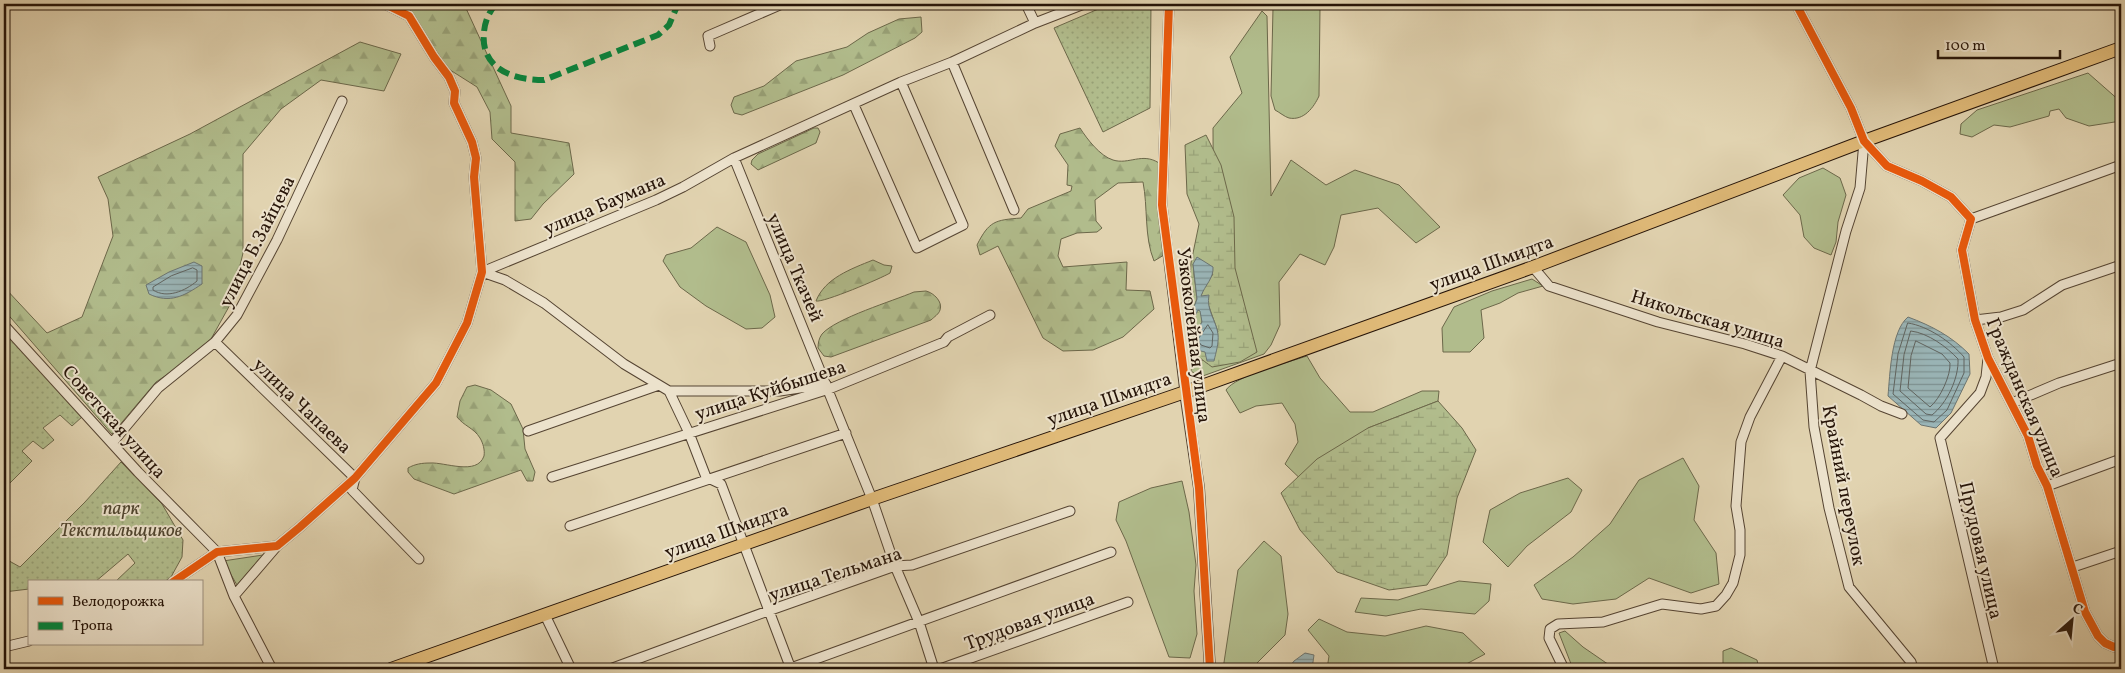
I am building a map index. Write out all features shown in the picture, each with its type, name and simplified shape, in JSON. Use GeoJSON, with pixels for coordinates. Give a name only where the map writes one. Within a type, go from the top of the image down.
{"type":"FeatureCollection","features":[{"type":"Feature","properties":{"kind":"main road","name":"улица Шмидта"},"geometry":{"type":"LineString","coordinates":[[391,669],[745,543],[1185,392],[1533,268],[1864,142],[2121,48]]}},
{"type":"Feature","properties":{"kind":"street"},"geometry":{"type":"LineString","coordinates":[[234,596],[277,546],[355,478],[436,383],[467,323],[482,272],[474,177],[476,158],[472,142],[454,103],[455,91],[409,16],[385,4]]}},
{"type":"Feature","properties":{"kind":"street"},"geometry":{"type":"LineString","coordinates":[[710,46],[708,36],[782,4]]}},
{"type":"Feature","properties":{"kind":"street"},"geometry":{"type":"LineString","coordinates":[[1026,4],[1035,22]]}},
{"type":"Feature","properties":{"kind":"street","name":"улица Баумана"},"geometry":{"type":"LineString","coordinates":[[482,272],[656,200],[734,158],[901,82],[952,62],[1035,22],[1084,4]]}},
{"type":"Feature","properties":{"kind":"street","name":"Узкоколейная улица"},"geometry":{"type":"LineString","coordinates":[[1169,4],[1162,206],[1199,488],[1210,669]]}},
{"type":"Feature","properties":{"kind":"street"},"geometry":{"type":"LineString","coordinates":[[1796,4],[1851,108],[1864,142],[1887,166],[1922,181],[1951,197],[1971,219],[2121,165]]}},
{"type":"Feature","properties":{"kind":"street"},"geometry":{"type":"LineString","coordinates":[[952,62],[1014,210]]}},
{"type":"Feature","properties":{"kind":"street"},"geometry":{"type":"LineString","coordinates":[[854,105],[917,248],[963,225],[901,82]]}},
{"type":"Feature","properties":{"kind":"street","name":"улица Б.Зайцева"},"geometry":{"type":"LineString","coordinates":[[112,442],[158,388],[215,342],[238,315],[277,240],[342,101]]}},
{"type":"Feature","properties":{"kind":"street","name":"Крайний переулок"},"geometry":{"type":"LineString","coordinates":[[1864,142],[1860,188],[1846,231],[1810,371],[1814,427],[1829,508],[1848,587],[1911,662],[1913,669]]}},
{"type":"Feature","properties":{"kind":"street","name":"улица Ткачей"},"geometry":{"type":"LineString","coordinates":[[734,158],[846,432],[895,566],[919,622],[934,669]]}},
{"type":"Feature","properties":{"kind":"street","name":"Гражданская улица"},"geometry":{"type":"LineString","coordinates":[[1971,219],[1962,250],[1974,320],[1988,358],[2028,436],[2036,466],[2047,486],[2073,567],[2085,612],[2098,636],[2105,643],[2117,646]]}},
{"type":"Feature","properties":{"kind":"street"},"geometry":{"type":"LineString","coordinates":[[1974,320],[2000,317],[2023,310],[2062,285],[2121,264]]}},
{"type":"Feature","properties":{"kind":"street","name":"Никольская улица"},"geometry":{"type":"LineString","coordinates":[[1533,268],[1549,286],[1658,322],[1746,344],[1782,356],[1881,406],[1902,414]]}},
{"type":"Feature","properties":{"kind":"street"},"geometry":{"type":"LineString","coordinates":[[482,272],[505,280],[544,303],[624,364],[669,391],[780,391],[827,386]]}},
{"type":"Feature","properties":{"kind":"street","name":"улица Куйбышева"},"geometry":{"type":"LineString","coordinates":[[552,477],[827,386],[944,342],[948,336],[990,315]]}},
{"type":"Feature","properties":{"kind":"street","name":"Советская улица"},"geometry":{"type":"LineString","coordinates":[[4,325],[138,472],[217,552],[234,596],[272,669]]}},
{"type":"Feature","properties":{"kind":"street","name":"улица Чапаева"},"geometry":{"type":"LineString","coordinates":[[215,342],[355,478],[352,490],[419,559]]}},
{"type":"Feature","properties":{"kind":"street"},"geometry":{"type":"LineString","coordinates":[[1564,669],[1549,638],[1550,629],[1558,624],[1603,622],[1662,604],[1701,609],[1716,606],[1726,595],[1733,583],[1740,555],[1740,530],[1736,506],[1741,442],[1750,417],[1782,356]]}},
{"type":"Feature","properties":{"kind":"street","name":"Прудовая улица"},"geometry":{"type":"LineString","coordinates":[[1988,358],[1986,376],[1980,393],[1940,438],[1994,669]]}},
{"type":"Feature","properties":{"kind":"street"},"geometry":{"type":"LineString","coordinates":[[2012,403],[2059,383],[2121,363]]}},
{"type":"Feature","properties":{"kind":"street"},"geometry":{"type":"LineString","coordinates":[[528,431],[659,385]]}},
{"type":"Feature","properties":{"kind":"street"},"geometry":{"type":"LineString","coordinates":[[669,391],[689,433],[706,477],[721,484],[745,543],[768,611],[791,669],[1111,552]]}},
{"type":"Feature","properties":{"kind":"street"},"geometry":{"type":"LineString","coordinates":[[570,526],[846,432]]}},
{"type":"Feature","properties":{"kind":"street"},"geometry":{"type":"LineString","coordinates":[[2047,486],[2121,459]]}},
{"type":"Feature","properties":{"kind":"street","name":"улица Тельмана"},"geometry":{"type":"LineString","coordinates":[[610,669],[895,566],[912,565],[1070,511]]}},
{"type":"Feature","properties":{"kind":"street"},"geometry":{"type":"LineString","coordinates":[[176,580],[217,552],[277,546]]}},
{"type":"Feature","properties":{"kind":"street"},"geometry":{"type":"LineString","coordinates":[[2073,567],[2121,551]]}},
{"type":"Feature","properties":{"kind":"street","name":"Трудовая улица"},"geometry":{"type":"LineString","coordinates":[[940,669],[1128,602]]}},
{"type":"Feature","properties":{"kind":"street"},"geometry":{"type":"LineString","coordinates":[[545,615],[571,669]]}},
{"type":"Feature","properties":{"kind":"street"},"geometry":{"type":"LineString","coordinates":[[4,647],[28,641]]}},
{"type":"Feature","properties":{"kind":"green space"},"geometry":{"type":"Polygon","coordinates":[[[400,4],[464,4],[511,106],[511,133],[569,143],[574,174],[543,204],[531,219],[515,221],[515,162],[492,139],[490,112],[477,87],[447,68],[410,10],[400,4]]]}},
{"type":"Feature","properties":{"kind":"green space"},"geometry":{"type":"Polygon","coordinates":[[[1110,4],[1151,4],[1150,108],[1103,132],[1054,28],[1110,4]]]}},
{"type":"Feature","properties":{"kind":"green space"},"geometry":{"type":"Polygon","coordinates":[[[1275,4],[1319,4],[1320,7],[1319,96],[1308,112],[1294,118],[1287,117],[1275,110],[1271,96],[1273,8],[1275,4]]]}},
{"type":"Feature","properties":{"kind":"green space"},"geometry":{"type":"Polygon","coordinates":[[[1262,11],[1267,16],[1271,196],[1291,160],[1326,185],[1355,170],[1399,185],[1440,227],[1416,243],[1378,208],[1341,215],[1334,247],[1325,265],[1300,254],[1279,282],[1280,325],[1271,345],[1264,354],[1200,377],[1191,371],[1193,362],[1214,358],[1213,128],[1242,93],[1230,57],[1262,11]]]}},
{"type":"Feature","properties":{"kind":"green space"},"geometry":{"type":"Polygon","coordinates":[[[921,17],[922,32],[915,38],[843,75],[742,115],[734,113],[731,105],[734,97],[764,86],[796,61],[847,47],[868,33],[899,19],[921,17]]]}},
{"type":"Feature","properties":{"kind":"green space"},"geometry":{"type":"Polygon","coordinates":[[[360,42],[401,54],[384,91],[321,80],[281,109],[243,154],[243,253],[231,303],[211,339],[174,370],[156,382],[112,434],[4,310],[4,287],[47,333],[82,317],[113,236],[108,199],[98,177],[190,134],[360,42]]]}},
{"type":"Feature","properties":{"kind":"green space"},"geometry":{"type":"Polygon","coordinates":[[[2088,73],[2121,102],[2121,121],[2089,126],[2066,118],[2059,109],[2050,111],[2049,116],[2010,127],[1994,125],[1972,137],[1960,134],[1961,124],[1977,110],[2088,73]]]}},
{"type":"Feature","properties":{"kind":"green space"},"geometry":{"type":"Polygon","coordinates":[[[814,128],[818,128],[820,132],[816,143],[758,170],[751,164],[758,154],[814,128]]]}},
{"type":"Feature","properties":{"kind":"green space"},"geometry":{"type":"Polygon","coordinates":[[[1080,128],[1094,147],[1108,158],[1119,161],[1147,159],[1159,163],[1164,255],[1154,261],[1151,252],[1147,232],[1143,182],[1118,183],[1095,200],[1096,221],[1102,228],[1097,232],[1077,233],[1061,239],[1058,256],[1063,267],[1127,262],[1126,290],[1150,291],[1154,309],[1123,337],[1093,350],[1063,351],[1043,338],[998,246],[980,255],[977,245],[985,231],[994,223],[1021,218],[1028,209],[1071,191],[1072,186],[1067,185],[1068,165],[1055,146],[1060,134],[1080,128]]]}},
{"type":"Feature","properties":{"kind":"green space"},"geometry":{"type":"Polygon","coordinates":[[[1206,135],[1221,165],[1234,217],[1235,268],[1257,352],[1240,362],[1212,367],[1197,356],[1190,344],[1191,325],[1188,316],[1191,263],[1199,224],[1187,194],[1185,145],[1206,135]],[[1193,264],[1197,299],[1191,315],[1198,310],[1201,311],[1202,322],[1192,339],[1218,332],[1207,301],[1201,296],[1204,287],[1213,274],[1193,264]]]}},
{"type":"Feature","properties":{"kind":"green space"},"geometry":{"type":"Polygon","coordinates":[[[1823,168],[1840,178],[1846,195],[1838,222],[1836,242],[1831,255],[1814,248],[1804,237],[1800,215],[1783,195],[1799,178],[1823,168]]]}},
{"type":"Feature","properties":{"kind":"green space"},"geometry":{"type":"Polygon","coordinates":[[[717,227],[746,242],[770,295],[775,317],[762,328],[746,329],[706,306],[680,287],[663,261],[666,255],[691,248],[717,227]]]}},
{"type":"Feature","properties":{"kind":"green space"},"geometry":{"type":"Polygon","coordinates":[[[873,260],[892,266],[890,273],[865,285],[821,301],[816,301],[820,293],[832,280],[873,260]]]}},
{"type":"Feature","properties":{"kind":"green space"},"geometry":{"type":"Polygon","coordinates":[[[1532,279],[1543,286],[1518,293],[1500,303],[1481,310],[1484,338],[1470,352],[1443,352],[1442,328],[1454,307],[1492,291],[1532,279]]]}},
{"type":"Feature","properties":{"kind":"green space"},"geometry":{"type":"Polygon","coordinates":[[[926,291],[935,296],[941,307],[938,314],[931,320],[831,357],[824,356],[818,348],[822,334],[839,322],[914,292],[926,291]]]}},
{"type":"Feature","properties":{"kind":"green space","name":"парк Текстильщиков"},"geometry":{"type":"Polygon","coordinates":[[[4,330],[83,416],[72,426],[60,415],[43,428],[54,440],[43,449],[33,441],[22,451],[32,461],[4,489],[4,330]]]}},
{"type":"Feature","properties":{"kind":"green space"},"geometry":{"type":"Polygon","coordinates":[[[1307,356],[1320,378],[1350,412],[1373,412],[1422,391],[1439,391],[1438,401],[1368,428],[1311,489],[1285,464],[1298,442],[1295,424],[1282,403],[1256,406],[1240,413],[1226,390],[1231,385],[1251,375],[1307,356]]]}},
{"type":"Feature","properties":{"kind":"green space"},"geometry":{"type":"Polygon","coordinates":[[[475,385],[491,390],[511,404],[523,429],[525,449],[535,472],[533,481],[527,481],[521,470],[454,494],[414,479],[408,472],[408,468],[421,464],[436,463],[468,467],[480,462],[484,456],[481,440],[475,432],[457,417],[460,401],[467,387],[475,385]]]}},
{"type":"Feature","properties":{"kind":"green space"},"geometry":{"type":"Polygon","coordinates":[[[1438,401],[1462,428],[1476,450],[1457,498],[1447,555],[1427,585],[1389,590],[1337,572],[1300,530],[1281,493],[1317,459],[1368,428],[1438,401]]]}},
{"type":"Feature","properties":{"kind":"green space"},"geometry":{"type":"Polygon","coordinates":[[[1683,458],[1699,486],[1694,520],[1716,553],[1719,584],[1691,593],[1649,578],[1616,599],[1573,604],[1542,599],[1534,585],[1573,557],[1610,524],[1639,480],[1683,458]]]}},
{"type":"Feature","properties":{"kind":"green space","name":"парк Текстильщиков"},"geometry":{"type":"Polygon","coordinates":[[[121,462],[162,504],[183,540],[182,557],[171,577],[167,580],[117,580],[135,563],[128,554],[97,580],[28,580],[28,589],[4,592],[4,558],[20,567],[85,502],[121,462]]]}},
{"type":"Feature","properties":{"kind":"green space"},"geometry":{"type":"Polygon","coordinates":[[[1568,478],[1582,490],[1571,512],[1527,546],[1508,567],[1483,542],[1490,510],[1520,493],[1568,478]]]}},
{"type":"Feature","properties":{"kind":"green space"},"geometry":{"type":"Polygon","coordinates":[[[1182,481],[1189,512],[1196,565],[1194,591],[1197,634],[1190,658],[1169,657],[1126,541],[1116,520],[1119,502],[1151,488],[1182,481]]]}},
{"type":"Feature","properties":{"kind":"green space"},"geometry":{"type":"Polygon","coordinates":[[[1264,541],[1281,556],[1288,614],[1285,635],[1251,669],[1223,669],[1238,570],[1264,541]]]}},
{"type":"Feature","properties":{"kind":"green space"},"geometry":{"type":"Polygon","coordinates":[[[263,555],[237,585],[223,561],[263,555]]]}},
{"type":"Feature","properties":{"kind":"green space"},"geometry":{"type":"Polygon","coordinates":[[[1459,581],[1491,584],[1489,601],[1475,614],[1421,609],[1386,616],[1355,612],[1361,598],[1398,600],[1459,581]]]}},
{"type":"Feature","properties":{"kind":"green space"},"geometry":{"type":"Polygon","coordinates":[[[1319,619],[1347,632],[1385,636],[1426,626],[1463,633],[1485,654],[1457,669],[1327,669],[1329,656],[1308,630],[1319,619]]]}},
{"type":"Feature","properties":{"kind":"green space"},"geometry":{"type":"Polygon","coordinates":[[[1565,631],[1583,647],[1615,669],[1573,669],[1559,633],[1565,631]]]}},
{"type":"Feature","properties":{"kind":"green space"},"geometry":{"type":"Polygon","coordinates":[[[1731,648],[1757,660],[1759,669],[1723,669],[1723,651],[1731,648]]]}},
{"type":"Feature","properties":{"kind":"water"},"geometry":{"type":"Polygon","coordinates":[[[1197,257],[1213,267],[1211,278],[1201,296],[1209,295],[1210,310],[1218,334],[1214,361],[1207,361],[1205,352],[1197,350],[1192,339],[1202,322],[1200,311],[1198,310],[1194,318],[1191,315],[1197,299],[1193,264],[1197,257]]]}},
{"type":"Feature","properties":{"kind":"water"},"geometry":{"type":"Polygon","coordinates":[[[194,262],[202,266],[202,284],[177,297],[164,298],[149,294],[146,285],[169,272],[194,262]]]}},
{"type":"Feature","properties":{"kind":"water"},"geometry":{"type":"Polygon","coordinates":[[[1908,317],[1941,332],[1969,354],[1970,374],[1951,413],[1936,428],[1921,425],[1888,396],[1895,342],[1902,324],[1908,317]]]}},
{"type":"Feature","properties":{"kind":"water"},"geometry":{"type":"Polygon","coordinates":[[[1305,653],[1314,655],[1312,669],[1288,669],[1294,661],[1305,653]]]}},
{"type":"Feature","properties":{"kind":"marked path"},"geometry":{"type":"LineString","coordinates":[[496,4],[491,10],[484,32],[484,45],[487,55],[501,70],[510,75],[544,80],[658,35],[669,25],[678,4]]}},
{"type":"Feature","properties":{"kind":"cycle path"},"geometry":{"type":"LineString","coordinates":[[176,580],[217,552],[277,546],[300,527],[355,478],[436,383],[467,323],[482,272],[474,177],[476,158],[472,142],[454,103],[455,91],[449,77],[434,57],[409,16],[385,4]]}},
{"type":"Feature","properties":{"kind":"cycle path"},"geometry":{"type":"LineString","coordinates":[[1169,4],[1162,205],[1199,488],[1210,669]]}},
{"type":"Feature","properties":{"kind":"cycle path"},"geometry":{"type":"LineString","coordinates":[[1796,4],[1851,108],[1864,141],[1887,166],[1922,181],[1951,197],[1971,219],[1962,250],[1975,320],[1988,358],[2028,436],[2037,466],[2047,486],[2085,612],[2098,636],[2105,643],[2114,647],[2121,645]]}}]}
